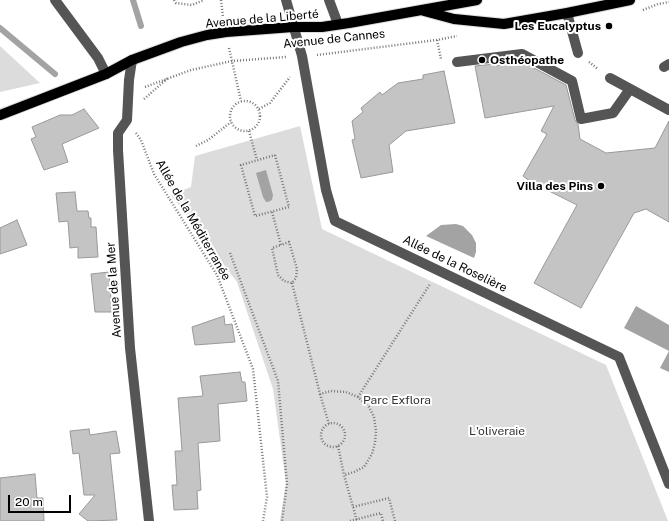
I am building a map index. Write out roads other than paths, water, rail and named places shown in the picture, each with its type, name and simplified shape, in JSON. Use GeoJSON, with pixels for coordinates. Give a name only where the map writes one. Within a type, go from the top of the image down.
{"type":"FeatureCollection","features":[{"type":"Feature","properties":{"kind":"main road"},"geometry":{"type":"LineString","coordinates":[[420,10],[476,0]]}},
{"type":"Feature","properties":{"kind":"main road"},"geometry":{"type":"LineString","coordinates":[[420,10],[454,19],[504,24],[630,0]]}},
{"type":"Feature","properties":{"kind":"main road","name":"Avenue de la Liberté"},"geometry":{"type":"LineString","coordinates":[[0,115],[106,74],[132,60],[181,42],[207,35],[226,32],[293,27],[322,27],[420,10]]}},
{"type":"Feature","properties":{"kind":"street"},"geometry":{"type":"LineString","coordinates":[[55,0],[98,58],[106,74]]}},
{"type":"Feature","properties":{"kind":"street","name":"Allée de la Roselière"},"geometry":{"type":"LineString","coordinates":[[286,0],[302,56],[326,190],[335,221],[619,357],[669,484]]}},
{"type":"Feature","properties":{"kind":"street"},"geometry":{"type":"LineString","coordinates":[[329,0],[338,24]]}},
{"type":"Feature","properties":{"kind":"street"},"geometry":{"type":"LineString","coordinates":[[568,13],[578,53]]}},
{"type":"Feature","properties":{"kind":"street"},"geometry":{"type":"LineString","coordinates":[[456,62],[522,54],[572,81],[581,119],[613,113],[630,89]]}},
{"type":"Feature","properties":{"kind":"street","name":"Avenue de la Mer"},"geometry":{"type":"LineString","coordinates":[[132,60],[128,93],[127,120],[118,133],[130,348],[149,521]]}},
{"type":"Feature","properties":{"kind":"street"},"geometry":{"type":"LineString","coordinates":[[610,78],[669,110]]}},
{"type":"Feature","properties":{"kind":"waterway"},"geometry":{"type":"LineString","coordinates":[[133,0],[141,26]]}},
{"type":"Feature","properties":{"kind":"waterway"},"geometry":{"type":"LineString","coordinates":[[0,28],[55,74]]}},
{"type":"Feature","properties":{"kind":"place","name":"Les Eucalyptus"},"geometry":{"type":"Point","coordinates":[609,26]}},
{"type":"Feature","properties":{"kind":"place","name":"Osthéopathe"},"geometry":{"type":"Point","coordinates":[482,60]}},
{"type":"Feature","properties":{"kind":"place","name":"Villa des Pins"},"geometry":{"type":"Point","coordinates":[601,186]}},
{"type":"Feature","properties":{"kind":"park label","name":"Parc Exflora"},"geometry":{"type":"Point","coordinates":[397,400]}},
{"type":"Feature","properties":{"kind":"park label","name":"L'oliveraie"},"geometry":{"type":"Point","coordinates":[497,431]}}]}
